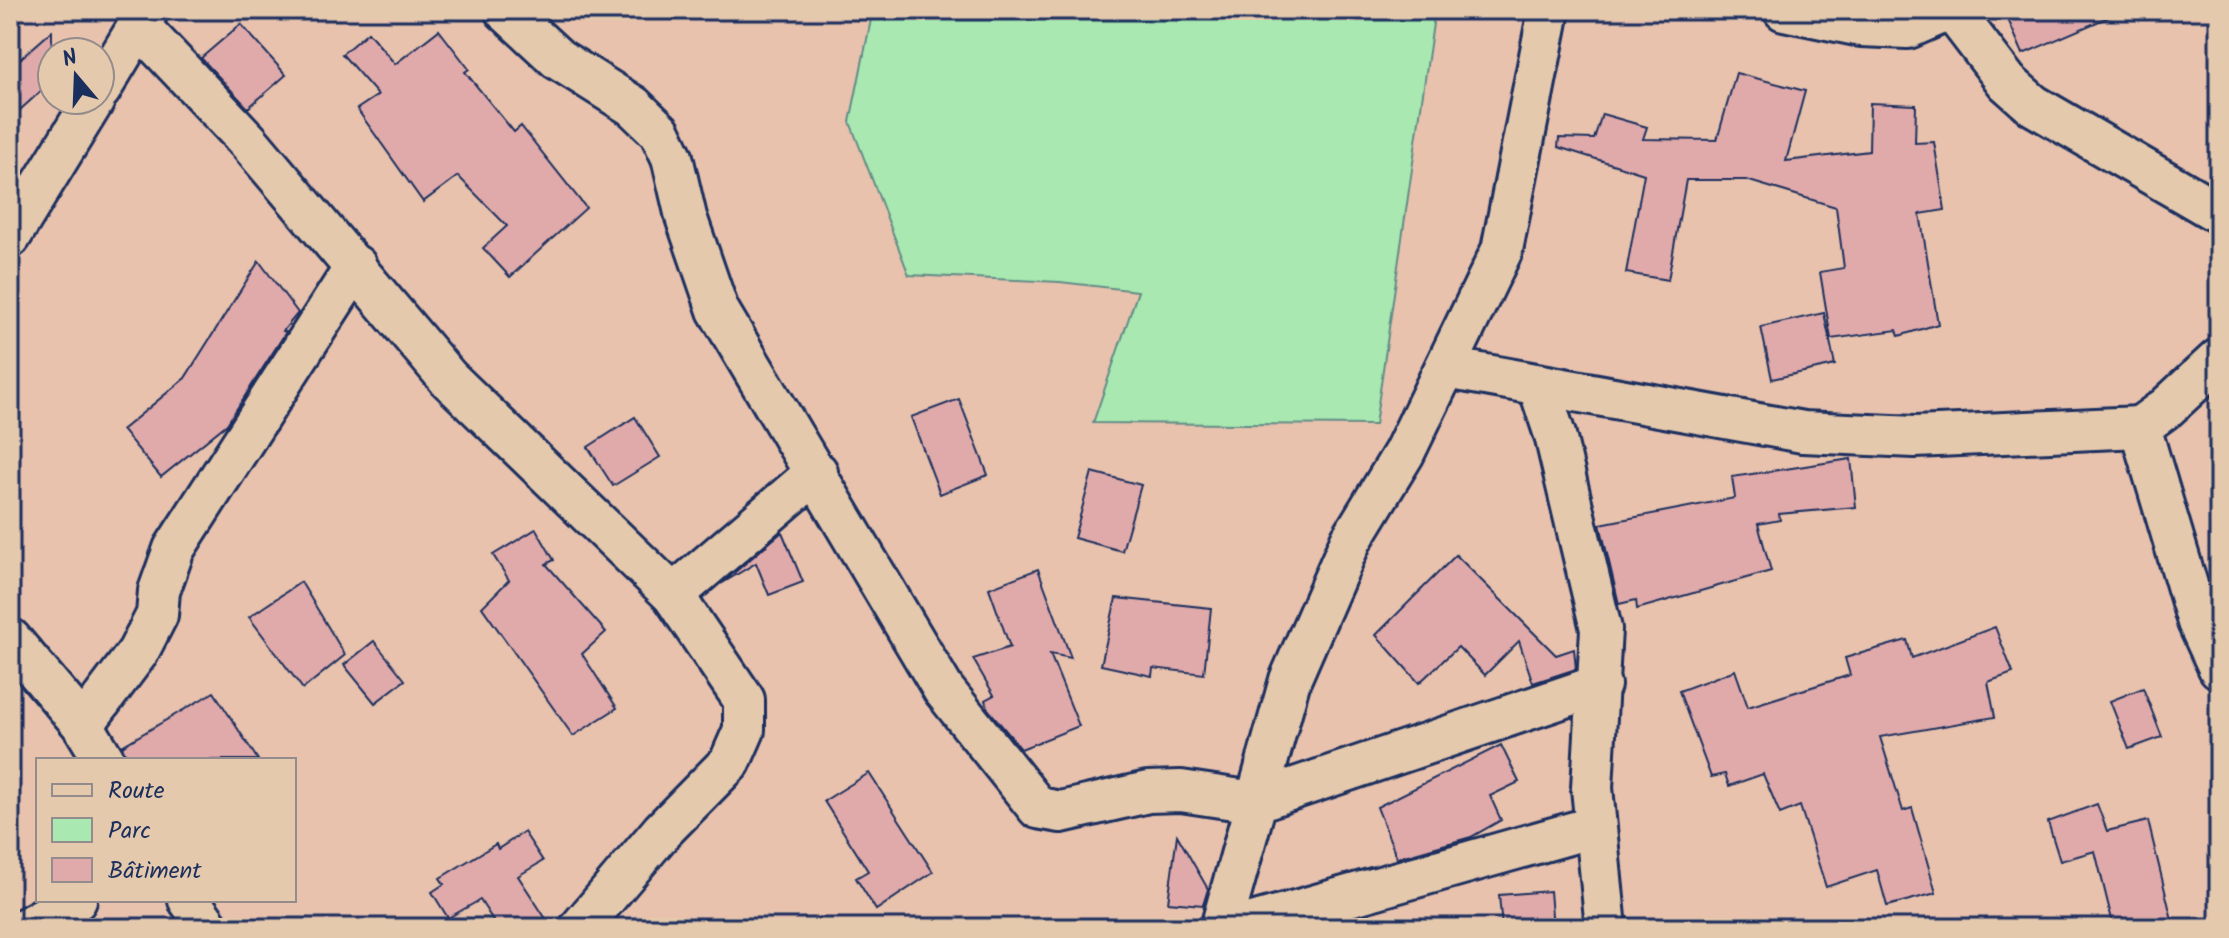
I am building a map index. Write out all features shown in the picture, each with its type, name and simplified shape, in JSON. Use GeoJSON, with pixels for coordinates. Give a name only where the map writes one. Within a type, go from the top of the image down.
{"type":"FeatureCollection","features":[{"type":"Feature","properties":{"kind":"street"},"geometry":{"type":"LineString","coordinates":[[505,10],[558,59],[633,106],[660,132],[672,157],[686,217],[718,310],[817,472],[943,689],[1038,808],[1061,812],[1148,792],[1181,791],[1254,802],[1600,685]]}},
{"type":"Feature","properties":{"kind":"street"},"geometry":{"type":"LineString","coordinates":[[1221,928],[1290,680],[1351,540],[1404,453],[1502,250],[1549,10]]}},
{"type":"Feature","properties":{"kind":"street"},"geometry":{"type":"LineString","coordinates":[[1784,10],[1861,26],[1908,28],[1951,10],[2007,82],[2033,105],[2219,213]]}},
{"type":"Feature","properties":{"kind":"street"},"geometry":{"type":"LineString","coordinates":[[116,64],[144,19],[448,378],[673,595],[744,700],[744,730],[730,762],[653,840],[580,928]]}},
{"type":"Feature","properties":{"kind":"street"},"geometry":{"type":"LineString","coordinates":[[10,237],[84,116]]}},
{"type":"Feature","properties":{"kind":"street"},"geometry":{"type":"LineString","coordinates":[[83,725],[138,652],[157,615],[159,591],[174,549],[356,266]]}},
{"type":"Feature","properties":{"kind":"street"},"geometry":{"type":"LineString","coordinates":[[1447,368],[1509,377],[1539,387],[1803,432],[1930,437],[2140,427],[2166,408],[2219,359]]}},
{"type":"Feature","properties":{"kind":"street"},"geometry":{"type":"LineString","coordinates":[[1539,387],[1555,435],[1601,629],[1592,788],[1593,827],[1606,928]]}},
{"type":"Feature","properties":{"kind":"street"},"geometry":{"type":"LineString","coordinates":[[2140,427],[2198,622],[2219,668]]}},
{"type":"Feature","properties":{"kind":"street"},"geometry":{"type":"LineString","coordinates":[[673,595],[817,472]]}},
{"type":"Feature","properties":{"kind":"street"},"geometry":{"type":"LineString","coordinates":[[10,639],[83,725],[103,758]]}},
{"type":"Feature","properties":{"kind":"street"},"geometry":{"type":"LineString","coordinates":[[1235,928],[1593,827]]}},
{"type":"Feature","properties":{"kind":"street"},"geometry":{"type":"LineString","coordinates":[[26,928],[72,902]]}},
{"type":"Feature","properties":{"kind":"street"},"geometry":{"type":"LineString","coordinates":[[190,902],[209,928]]}},
{"type":"Feature","properties":{"kind":"green space"},"geometry":{"type":"Polygon","coordinates":[[[873,10],[1435,10],[1375,425],[1093,423],[1138,291],[1060,282],[909,275],[850,122],[873,10]]]}},
{"type":"Feature","properties":{"kind":"building"},"geometry":{"type":"Polygon","coordinates":[[[2004,10],[2125,10],[2023,54],[2004,10]]]}},
{"type":"Feature","properties":{"kind":"building"},"geometry":{"type":"Polygon","coordinates":[[[241,24],[286,75],[248,108],[201,58],[241,24]]]}},
{"type":"Feature","properties":{"kind":"building"},"geometry":{"type":"Polygon","coordinates":[[[439,30],[469,69],[465,72],[514,132],[521,126],[586,208],[510,277],[483,248],[507,226],[458,176],[423,202],[357,109],[378,95],[342,54],[368,32],[395,64],[439,30]]]}},
{"type":"Feature","properties":{"kind":"building"},"geometry":{"type":"Polygon","coordinates":[[[36,45],[36,95],[10,119],[10,68],[36,45]]]}},
{"type":"Feature","properties":{"kind":"building"},"geometry":{"type":"Polygon","coordinates":[[[1736,73],[1805,91],[1786,161],[1869,151],[1870,103],[1916,105],[1915,143],[1934,142],[1945,210],[1920,214],[1938,324],[1899,336],[1897,330],[1831,339],[1820,272],[1844,268],[1836,207],[1746,180],[1686,180],[1668,280],[1626,273],[1644,174],[1558,147],[1559,138],[1594,139],[1602,114],[1647,127],[1643,139],[1717,140],[1736,73]]]}},
{"type":"Feature","properties":{"kind":"building"},"geometry":{"type":"Polygon","coordinates":[[[259,261],[298,313],[283,331],[286,332],[227,424],[161,477],[122,430],[185,378],[259,261]]]}},
{"type":"Feature","properties":{"kind":"building"},"geometry":{"type":"Polygon","coordinates":[[[1824,313],[1835,365],[1772,379],[1761,327],[1824,313]]]}},
{"type":"Feature","properties":{"kind":"building"},"geometry":{"type":"Polygon","coordinates":[[[959,399],[988,475],[940,494],[911,417],[959,399]]]}},
{"type":"Feature","properties":{"kind":"building"},"geometry":{"type":"Polygon","coordinates":[[[635,417],[660,457],[613,486],[588,447],[635,417]]]}},
{"type":"Feature","properties":{"kind":"building"},"geometry":{"type":"Polygon","coordinates":[[[1851,459],[1856,507],[1779,514],[1780,520],[1758,524],[1771,571],[1637,609],[1636,600],[1619,604],[1600,524],[1735,498],[1732,477],[1851,459]]]}},
{"type":"Feature","properties":{"kind":"building"},"geometry":{"type":"Polygon","coordinates":[[[1092,472],[1141,485],[1122,551],[1074,538],[1092,472]]]}},
{"type":"Feature","properties":{"kind":"building"},"geometry":{"type":"Polygon","coordinates":[[[536,529],[554,560],[546,564],[606,632],[582,654],[617,708],[573,736],[482,607],[509,580],[493,555],[536,529]]]}},
{"type":"Feature","properties":{"kind":"building"},"geometry":{"type":"Polygon","coordinates":[[[782,532],[803,582],[769,595],[756,563],[721,584],[782,532]]]}},
{"type":"Feature","properties":{"kind":"building"},"geometry":{"type":"Polygon","coordinates":[[[1456,555],[1556,655],[1574,649],[1576,669],[1533,683],[1519,641],[1485,675],[1458,647],[1419,683],[1376,635],[1456,555]]]}},
{"type":"Feature","properties":{"kind":"building"},"geometry":{"type":"Polygon","coordinates":[[[1038,569],[1071,658],[1050,654],[1079,726],[1021,749],[988,709],[985,700],[994,695],[973,659],[1010,647],[989,588],[1038,569]]]}},
{"type":"Feature","properties":{"kind":"building"},"geometry":{"type":"Polygon","coordinates":[[[301,582],[345,655],[303,689],[249,617],[301,582]]]}},
{"type":"Feature","properties":{"kind":"building"},"geometry":{"type":"Polygon","coordinates":[[[1116,598],[1211,608],[1204,674],[1153,668],[1152,676],[1101,665],[1116,598]]]}},
{"type":"Feature","properties":{"kind":"building"},"geometry":{"type":"Polygon","coordinates":[[[1995,627],[2013,673],[1988,682],[1995,717],[1880,737],[1903,811],[1912,808],[1936,893],[1887,906],[1877,870],[1826,887],[1800,806],[1780,814],[1763,774],[1729,786],[1725,774],[1711,777],[1679,691],[1735,670],[1748,707],[1850,675],[1845,658],[1907,640],[1912,658],[1995,627]]]}},
{"type":"Feature","properties":{"kind":"building"},"geometry":{"type":"Polygon","coordinates":[[[374,641],[405,680],[375,703],[344,665],[374,641]]]}},
{"type":"Feature","properties":{"kind":"building"},"geometry":{"type":"Polygon","coordinates":[[[2143,688],[2162,737],[2129,749],[2110,701],[2143,688]]]}},
{"type":"Feature","properties":{"kind":"building"},"geometry":{"type":"Polygon","coordinates":[[[214,692],[257,758],[126,758],[122,746],[214,692]]]}},
{"type":"Feature","properties":{"kind":"building"},"geometry":{"type":"Polygon","coordinates":[[[1501,745],[1519,782],[1490,796],[1501,820],[1471,837],[1397,858],[1377,807],[1501,745]]]}},
{"type":"Feature","properties":{"kind":"building"},"geometry":{"type":"Polygon","coordinates":[[[869,773],[933,872],[876,910],[856,878],[868,871],[824,801],[869,773]]]}},
{"type":"Feature","properties":{"kind":"building"},"geometry":{"type":"Polygon","coordinates":[[[2097,804],[2107,831],[2148,821],[2174,928],[2114,928],[2095,851],[2060,861],[2048,822],[2097,804]]]}},
{"type":"Feature","properties":{"kind":"building"},"geometry":{"type":"Polygon","coordinates":[[[524,832],[543,861],[518,876],[552,928],[498,928],[480,900],[448,918],[432,892],[444,884],[440,878],[496,844],[498,849],[524,832]]]}},
{"type":"Feature","properties":{"kind":"building"},"geometry":{"type":"Polygon","coordinates":[[[1177,835],[1208,889],[1203,905],[1168,902],[1177,835]]]}},
{"type":"Feature","properties":{"kind":"building"},"geometry":{"type":"Polygon","coordinates":[[[1550,891],[1553,928],[1502,928],[1499,895],[1550,891]]]}}]}
